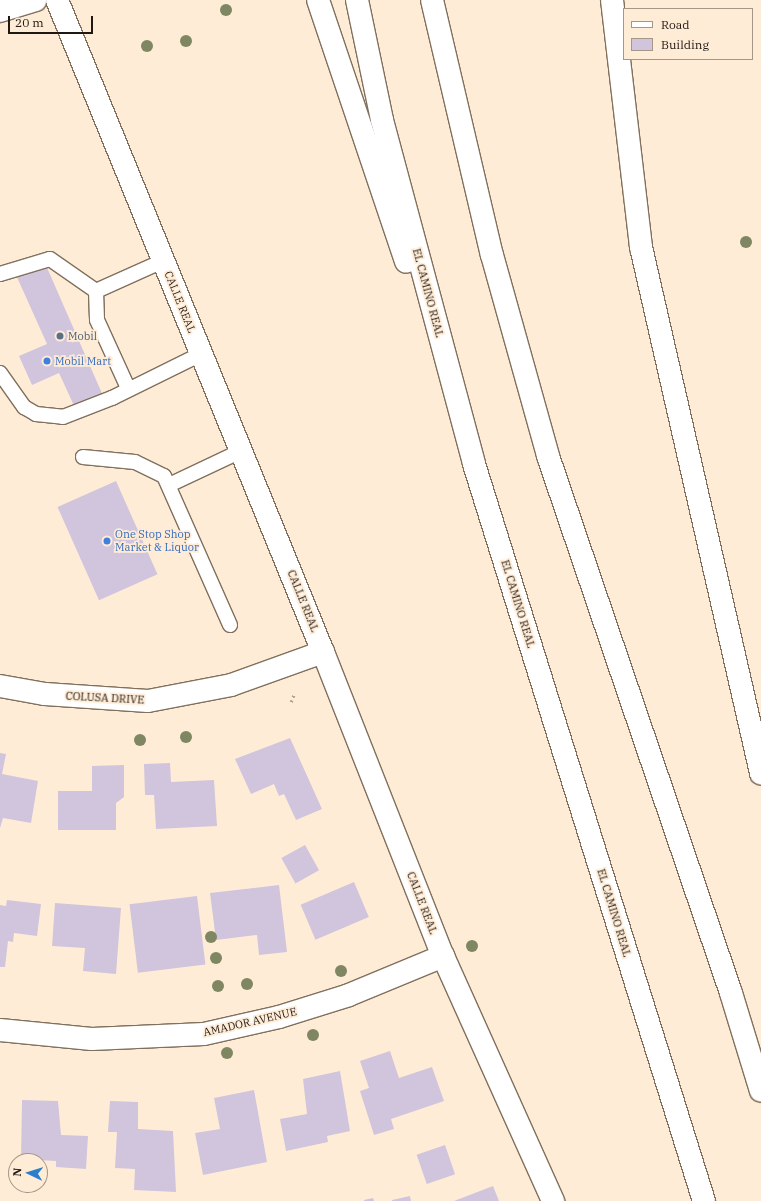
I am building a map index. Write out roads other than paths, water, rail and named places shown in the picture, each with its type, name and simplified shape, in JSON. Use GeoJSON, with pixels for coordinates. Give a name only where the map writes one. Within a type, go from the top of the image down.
{"type":"FeatureCollection","features":[{"type":"Feature","properties":{"kind":"main road"},"geometry":{"type":"LineString","coordinates":[[0,11],[35,0]]}},
{"type":"Feature","properties":{"kind":"main road","name":"CALLE REAL"},"geometry":{"type":"LineString","coordinates":[[57,0],[323,652],[443,956],[553,1201]]}},
{"type":"Feature","properties":{"kind":"main road"},"geometry":{"type":"LineString","coordinates":[[318,0],[474,464]]}},
{"type":"Feature","properties":{"kind":"main road","name":"EL CAMINO REAL"},"geometry":{"type":"LineString","coordinates":[[357,0],[382,120],[474,464],[704,1201]]}},
{"type":"Feature","properties":{"kind":"main road"},"geometry":{"type":"LineString","coordinates":[[432,0],[492,255],[548,456],[729,986],[761,1091]]}},
{"type":"Feature","properties":{"kind":"main road"},"geometry":{"type":"LineString","coordinates":[[612,0],[641,247],[761,773]]}},
{"type":"Feature","properties":{"kind":"main road","name":"COLUSA DRIVE"},"geometry":{"type":"LineString","coordinates":[[0,686],[52,694],[148,700],[231,685],[323,652]]}},
{"type":"Feature","properties":{"kind":"main road","name":"AMADOR AVENUE"},"geometry":{"type":"LineString","coordinates":[[0,1030],[92,1039],[204,1034],[279,1017],[348,995],[443,956]]}},
{"type":"Feature","properties":{"kind":"lane"},"geometry":{"type":"LineString","coordinates":[[0,274],[50,259],[96,291]]}},
{"type":"Feature","properties":{"kind":"lane"},"geometry":{"type":"LineString","coordinates":[[96,291],[163,261]]}},
{"type":"Feature","properties":{"kind":"lane"},"geometry":{"type":"LineString","coordinates":[[96,291],[97,320],[128,388]]}},
{"type":"Feature","properties":{"kind":"lane"},"geometry":{"type":"LineString","coordinates":[[0,373],[24,407],[49,417],[78,412],[201,354]]}},
{"type":"Feature","properties":{"kind":"lane"},"geometry":{"type":"LineString","coordinates":[[169,485],[241,451]]}},
{"type":"Feature","properties":{"kind":"lane"},"geometry":{"type":"LineString","coordinates":[[83,457],[147,465],[164,476],[230,625]]}},
{"type":"Feature","properties":{"kind":"place","name":"Mobil"},"geometry":{"type":"Point","coordinates":[60,336]}},
{"type":"Feature","properties":{"kind":"place","name":"Mobil Mart"},"geometry":{"type":"Point","coordinates":[47,361]}},
{"type":"Feature","properties":{"kind":"place","name":"One Stop Shop Market & Liquor"},"geometry":{"type":"Point","coordinates":[107,541]}}]}
